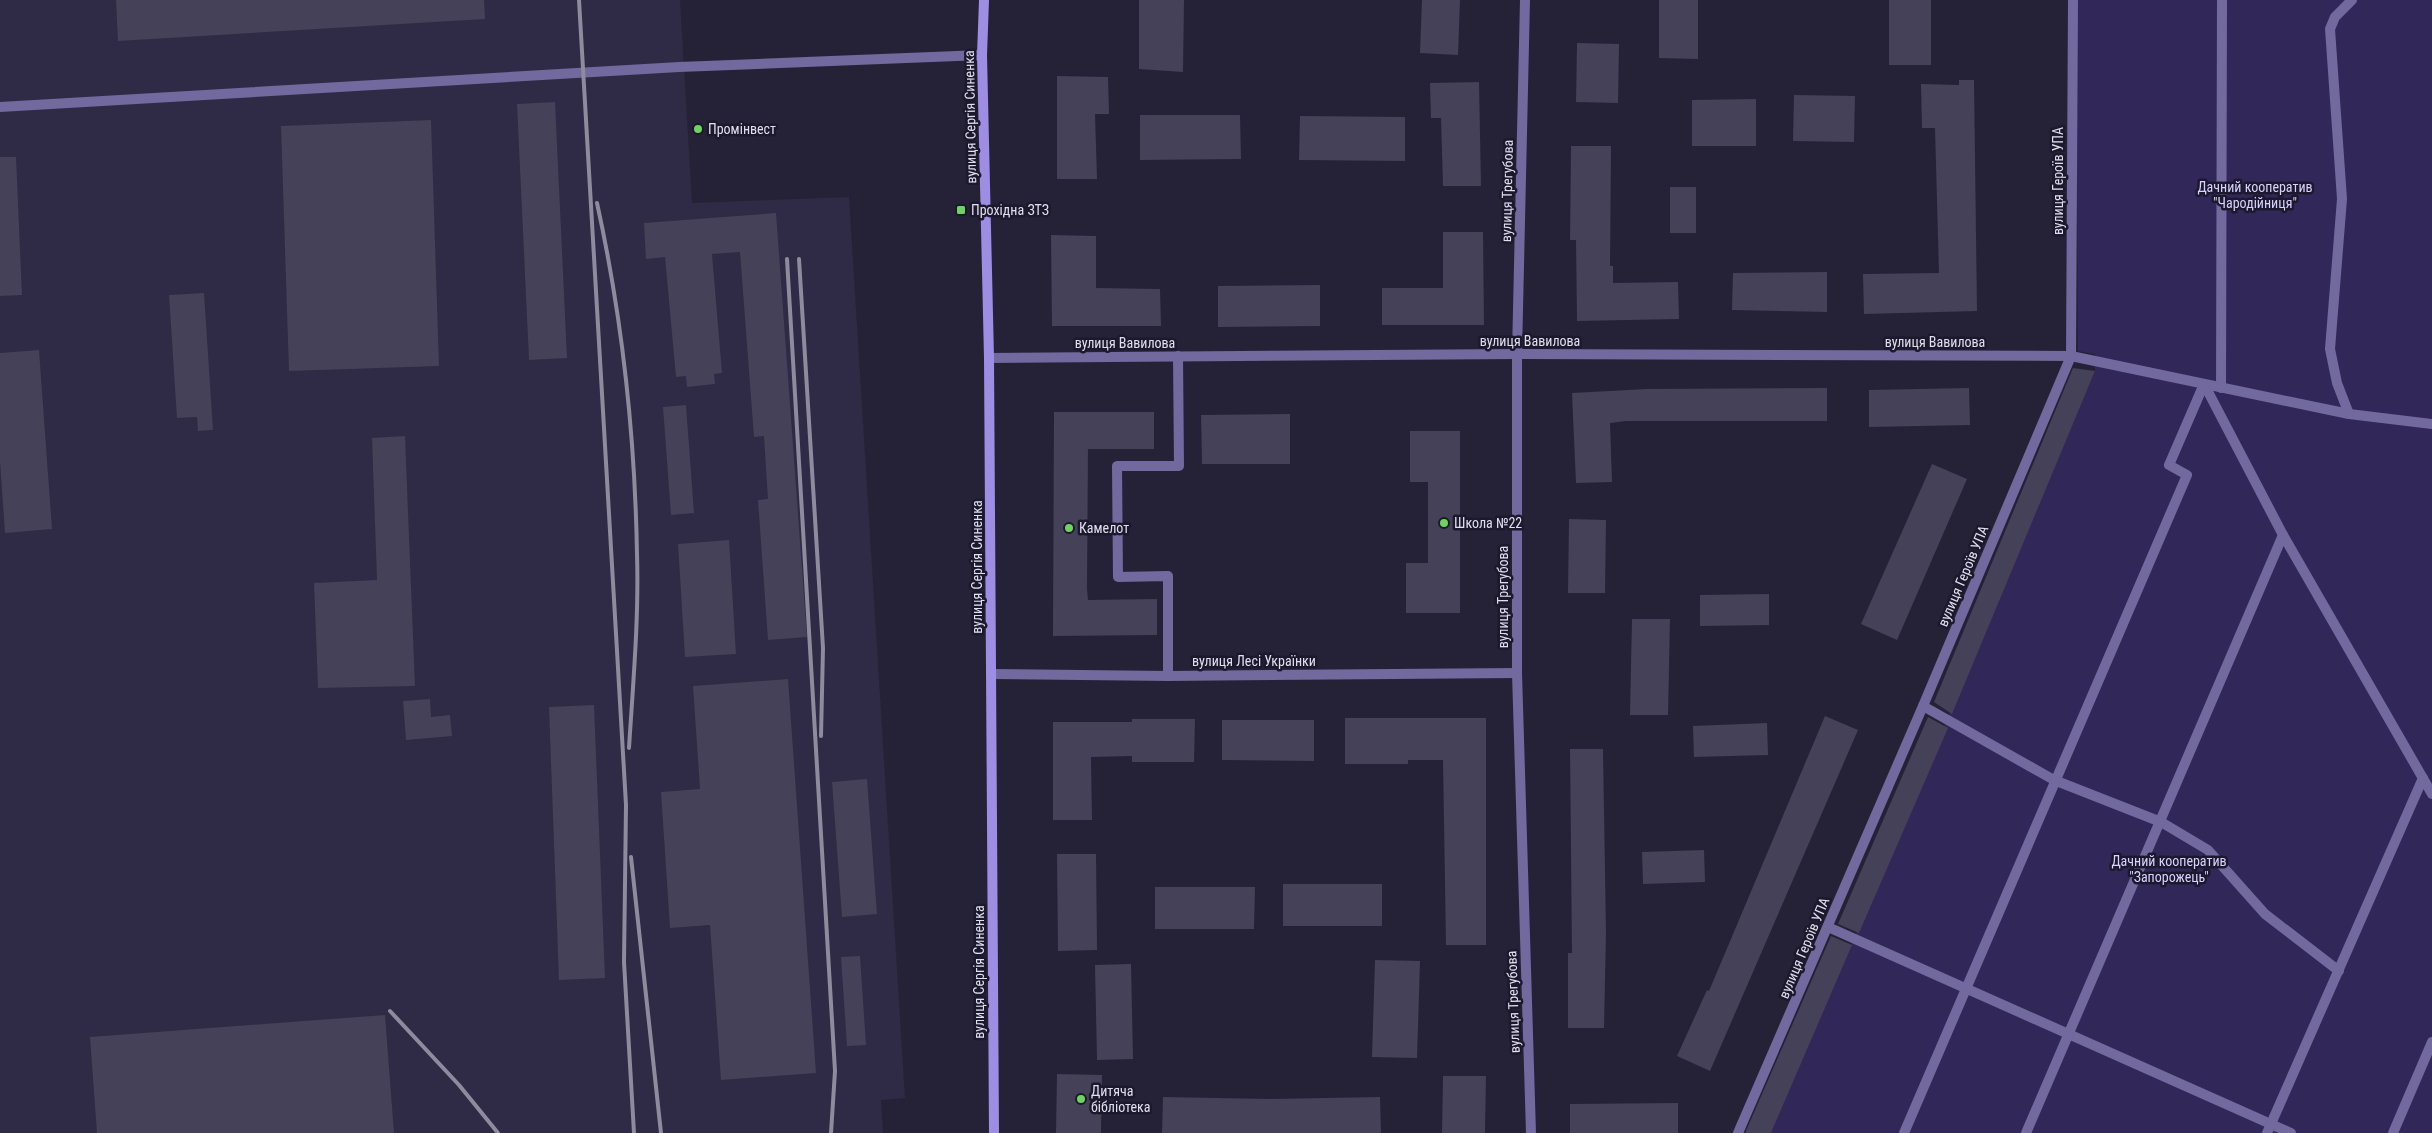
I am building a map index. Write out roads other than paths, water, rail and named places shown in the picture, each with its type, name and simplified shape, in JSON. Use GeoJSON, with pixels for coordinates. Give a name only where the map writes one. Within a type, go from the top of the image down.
{"type":"FeatureCollection","features":[{"type":"Feature","properties":{"kind":"street","name":"вулиця Сергія Синенка"},"geometry":{"type":"LineString","coordinates":[[984,0],[982,55],[989,358],[994,1133]]}},
{"type":"Feature","properties":{"kind":"street","name":"вулиця Трегубова"},"geometry":{"type":"LineString","coordinates":[[1525,0],[1517,354],[1517,673],[1531,1133]]}},
{"type":"Feature","properties":{"kind":"street","name":"вулиця Героїв УПА"},"geometry":{"type":"LineString","coordinates":[[1738,1133],[1923,706],[2071,356],[2073,0]]}},
{"type":"Feature","properties":{"kind":"street"},"geometry":{"type":"LineString","coordinates":[[2221,388],[2222,0]]}},
{"type":"Feature","properties":{"kind":"street"},"geometry":{"type":"LineString","coordinates":[[2349,414],[2337,383],[2330,349],[2342,199],[2330,29],[2335,17],[2352,0]]}},
{"type":"Feature","properties":{"kind":"street"},"geometry":{"type":"LineString","coordinates":[[0,107],[679,67],[982,55]]}},
{"type":"Feature","properties":{"kind":"street","name":"вулиця Вавилова"},"geometry":{"type":"LineString","coordinates":[[989,358],[1517,354],[2071,356],[2349,414],[2432,424]]}},
{"type":"Feature","properties":{"kind":"street"},"geometry":{"type":"LineString","coordinates":[[1168,676],[1168,576],[1118,576],[1117,466],[1179,466],[1178,356]]}},
{"type":"Feature","properties":{"kind":"street"},"geometry":{"type":"LineString","coordinates":[[2204,384],[2283,535],[2432,794]]}},
{"type":"Feature","properties":{"kind":"street"},"geometry":{"type":"LineString","coordinates":[[1904,1133],[2186,475],[2169,465],[2204,384]]}},
{"type":"Feature","properties":{"kind":"street"},"geometry":{"type":"LineString","coordinates":[[2026,1133],[2283,535]]}},
{"type":"Feature","properties":{"kind":"street","name":"вулиця Лесі Українки"},"geometry":{"type":"LineString","coordinates":[[991,674],[1168,676],[1517,673]]}},
{"type":"Feature","properties":{"kind":"street"},"geometry":{"type":"LineString","coordinates":[[1923,706],[2054,780],[2161,822],[2208,850],[2265,914],[2339,971]]}},
{"type":"Feature","properties":{"kind":"street"},"geometry":{"type":"LineString","coordinates":[[2268,1128],[2423,778]]}},
{"type":"Feature","properties":{"kind":"street"},"geometry":{"type":"LineString","coordinates":[[1828,927],[2268,1128],[2291,1133]]}},
{"type":"Feature","properties":{"kind":"street"},"geometry":{"type":"LineString","coordinates":[[2393,1133],[2432,1042]]}},
{"type":"Feature","properties":{"kind":"railway"},"geometry":{"type":"LineString","coordinates":[[579,0],[626,805],[624,962],[634,1133]]}},
{"type":"Feature","properties":{"kind":"railway"},"geometry":{"type":"LineString","coordinates":[[597,203],[614,290],[626,378],[636,510],[637,602],[629,748]]}},
{"type":"Feature","properties":{"kind":"railway"},"geometry":{"type":"LineString","coordinates":[[787,259],[835,1071],[831,1133]]}},
{"type":"Feature","properties":{"kind":"railway"},"geometry":{"type":"LineString","coordinates":[[799,259],[823,648],[821,736]]}},
{"type":"Feature","properties":{"kind":"railway"},"geometry":{"type":"LineString","coordinates":[[631,857],[661,1133]]}},
{"type":"Feature","properties":{"kind":"railway"},"geometry":{"type":"LineString","coordinates":[[390,1011],[459,1085],[498,1133]]}},
{"type":"Feature","properties":{"kind":"place","name":"Промінвест"},"geometry":{"type":"Point","coordinates":[698,129]}},
{"type":"Feature","properties":{"kind":"place","name":"Прохідна ЗТЗ"},"geometry":{"type":"Point","coordinates":[961,210]}},
{"type":"Feature","properties":{"kind":"place","name":"Школа №22"},"geometry":{"type":"Point","coordinates":[1444,523]}},
{"type":"Feature","properties":{"kind":"place","name":"Камелот"},"geometry":{"type":"Point","coordinates":[1069,528]}},
{"type":"Feature","properties":{"kind":"place","name":"Дитяча бібліотека"},"geometry":{"type":"Point","coordinates":[1081,1099]}},
{"type":"Feature","properties":{"kind":"park label","name":"Дачний кооператив \"Чародійниця\""},"geometry":{"type":"Point","coordinates":[2255,196]}},
{"type":"Feature","properties":{"kind":"park label","name":"Дачний кооператив \"Запорожець\""},"geometry":{"type":"Point","coordinates":[2169,870]}}]}
